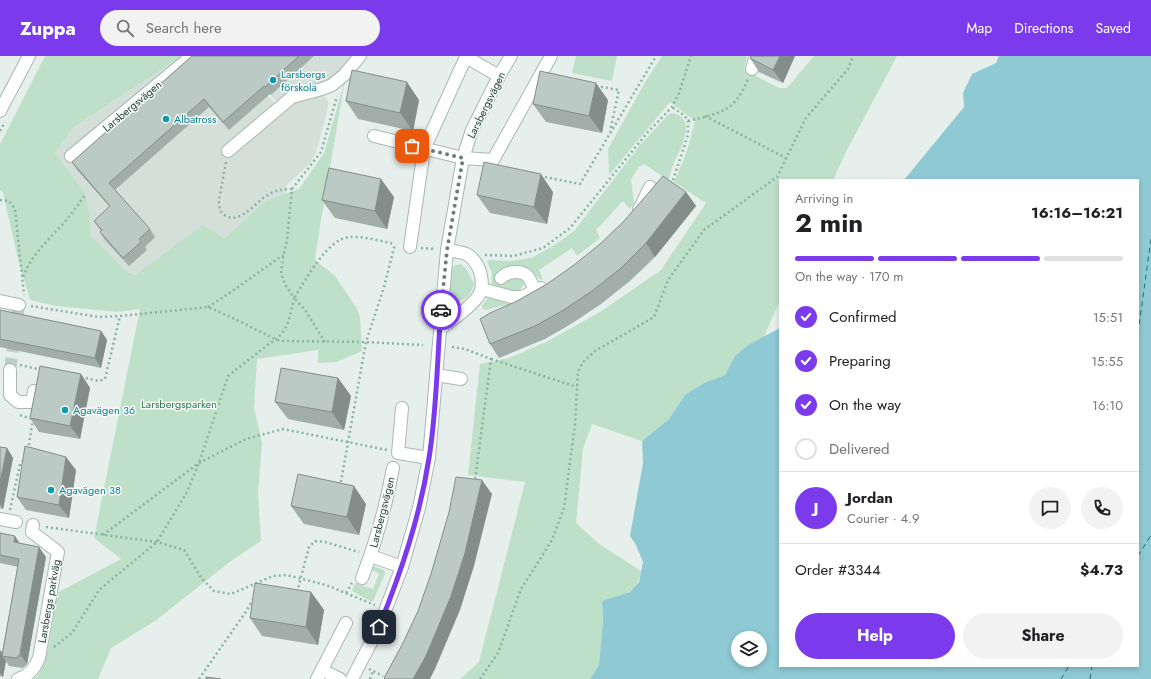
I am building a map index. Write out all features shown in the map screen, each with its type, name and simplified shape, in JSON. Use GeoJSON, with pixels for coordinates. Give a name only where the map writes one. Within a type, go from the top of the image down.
{"type":"FeatureCollection","features":[{"type":"Feature","properties":{"kind":"street"},"geometry":{"type":"LineString","coordinates":[[0,111],[29,56]]}},
{"type":"Feature","properties":{"kind":"street","name":"Larsbergsvägen"},"geometry":{"type":"LineString","coordinates":[[72,156],[192,56]]}},
{"type":"Feature","properties":{"kind":"street"},"geometry":{"type":"LineString","coordinates":[[228,151],[292,97],[332,85],[344,75],[360,56]]}},
{"type":"Feature","properties":{"kind":"street","name":"Larsbergsvägen"},"geometry":{"type":"LineString","coordinates":[[352,679],[379,627],[402,567],[419,508],[429,458],[447,250],[463,158],[472,130],[499,76],[511,56]]}},
{"type":"Feature","properties":{"kind":"street"},"geometry":{"type":"LineString","coordinates":[[374,136],[463,158],[493,160],[551,56]]}},
{"type":"Feature","properties":{"kind":"street"},"geometry":{"type":"LineString","coordinates":[[752,69],[756,56]]}},
{"type":"Feature","properties":{"kind":"street"},"geometry":{"type":"LineString","coordinates":[[410,247],[424,148],[466,57],[499,76]]}},
{"type":"Feature","properties":{"kind":"street"},"geometry":{"type":"LineString","coordinates":[[630,218],[641,206],[650,186]]}},
{"type":"Feature","properties":{"kind":"street"},"geometry":{"type":"LineString","coordinates":[[440,329],[477,298],[482,289],[480,269],[468,254],[447,250]]}},
{"type":"Feature","properties":{"kind":"street"},"geometry":{"type":"LineString","coordinates":[[501,278],[512,272],[522,272],[529,278],[535,291]]}},
{"type":"Feature","properties":{"kind":"street"},"geometry":{"type":"LineString","coordinates":[[482,289],[512,298],[522,297],[551,283]]}},
{"type":"Feature","properties":{"kind":"street"},"geometry":{"type":"LineString","coordinates":[[0,300],[19,305]]}},
{"type":"Feature","properties":{"kind":"street"},"geometry":{"type":"LineString","coordinates":[[14,367],[10,395],[18,402],[32,402],[34,392]]}},
{"type":"Feature","properties":{"kind":"street"},"geometry":{"type":"LineString","coordinates":[[436,375],[461,379]]}},
{"type":"Feature","properties":{"kind":"street"},"geometry":{"type":"LineString","coordinates":[[402,408],[398,452],[429,458]]}},
{"type":"Feature","properties":{"kind":"street","name":"Larsbergsvägen"},"geometry":{"type":"LineString","coordinates":[[362,578],[371,556],[386,504],[393,468]]}},
{"type":"Feature","properties":{"kind":"street","name":"Larsbergs parkväg"},"geometry":{"type":"LineString","coordinates":[[18,679],[22,678],[35,668],[40,658],[58,552],[32,532],[33,525]]}},
{"type":"Feature","properties":{"kind":"street","name":"Larsbergsvägen"},"geometry":{"type":"LineString","coordinates":[[371,556],[402,567]]}},
{"type":"Feature","properties":{"kind":"street"},"geometry":{"type":"LineString","coordinates":[[340,679],[320,674],[346,623]]}},
{"type":"Feature","properties":{"kind":"path"},"geometry":{"type":"LineString","coordinates":[[535,175],[580,184],[656,56]]}},
{"type":"Feature","properties":{"kind":"path"},"geometry":{"type":"LineString","coordinates":[[468,254],[513,256],[543,248],[570,228],[647,133],[672,108],[679,93],[691,56]]}},
{"type":"Feature","properties":{"kind":"path"},"geometry":{"type":"LineString","coordinates":[[480,679],[498,653],[521,589],[552,540],[564,508],[576,424],[578,372],[583,362],[595,351],[654,317],[668,280],[704,230],[777,177],[806,118],[848,69],[853,56]]}},
{"type":"Feature","properties":{"kind":"path"},"geometry":{"type":"LineString","coordinates":[[688,121],[728,109],[738,99],[752,69]]}},
{"type":"Feature","properties":{"kind":"path"},"geometry":{"type":"LineString","coordinates":[[595,86],[618,90],[610,134]]}},
{"type":"Feature","properties":{"kind":"path"},"geometry":{"type":"LineString","coordinates":[[326,342],[305,310],[286,286],[281,274],[283,255],[287,240],[292,189],[321,152],[337,95]]}},
{"type":"Feature","properties":{"kind":"path"},"geometry":{"type":"LineString","coordinates":[[650,186],[672,183],[688,135],[688,121],[685,116],[672,108]]}},
{"type":"Feature","properties":{"kind":"path"},"geometry":{"type":"LineString","coordinates":[[705,116],[786,158]]}},
{"type":"Feature","properties":{"kind":"path"},"geometry":{"type":"LineString","coordinates":[[228,151],[219,200],[220,211],[224,215],[234,219],[239,218],[259,200],[275,191],[292,189]]}},
{"type":"Feature","properties":{"kind":"path"},"geometry":{"type":"LineString","coordinates":[[22,278],[25,270],[37,253],[86,195]]}},
{"type":"Feature","properties":{"kind":"path"},"geometry":{"type":"LineString","coordinates":[[0,200],[9,201],[15,209],[24,294],[26,302],[31,306],[99,317],[208,307],[283,255]]}},
{"type":"Feature","properties":{"kind":"path"},"geometry":{"type":"LineString","coordinates":[[40,658],[72,633],[99,590],[157,542],[187,492],[199,463],[228,376],[270,343],[277,340],[284,333],[294,298],[328,248],[346,237],[354,237],[410,247],[447,250]]}},
{"type":"Feature","properties":{"kind":"path"},"geometry":{"type":"LineString","coordinates":[[339,493],[366,342],[384,287],[395,244]]}},
{"type":"Feature","properties":{"kind":"path"},"geometry":{"type":"LineString","coordinates":[[208,307],[277,340],[423,345]]}},
{"type":"Feature","properties":{"kind":"path"},"geometry":{"type":"LineString","coordinates":[[76,377],[99,381],[105,379],[120,316]]}},
{"type":"Feature","properties":{"kind":"path"},"geometry":{"type":"LineString","coordinates":[[452,347],[464,349],[577,387]]}},
{"type":"Feature","properties":{"kind":"path"},"geometry":{"type":"LineString","coordinates":[[475,480],[491,359]]}},
{"type":"Feature","properties":{"kind":"path"},"geometry":{"type":"LineString","coordinates":[[14,367],[47,371]]}},
{"type":"Feature","properties":{"kind":"path"},"geometry":{"type":"LineString","coordinates":[[28,454],[34,412]]}},
{"type":"Feature","properties":{"kind":"path"},"geometry":{"type":"LineString","coordinates":[[103,535],[199,463],[246,439],[283,429],[398,452]]}},
{"type":"Feature","properties":{"kind":"path"},"geometry":{"type":"LineString","coordinates":[[8,521],[20,464],[24,459]]}},
{"type":"Feature","properties":{"kind":"path"},"geometry":{"type":"LineString","coordinates":[[33,525],[157,542],[184,550],[202,579],[214,591],[230,594],[263,580],[260,587]]}},
{"type":"Feature","properties":{"kind":"path"},"geometry":{"type":"LineString","coordinates":[[297,593],[309,547],[315,541],[326,542],[371,556]]}},
{"type":"Feature","properties":{"kind":"path"},"geometry":{"type":"LineString","coordinates":[[199,679],[245,613],[256,593]]}},
{"type":"Feature","properties":{"kind":"path"},"geometry":{"type":"LineString","coordinates":[[370,679],[373,671]]}},
{"type":"Feature","properties":{"kind":"shaded area"},"geometry":{"type":"Polygon","coordinates":[[[182,56],[226,56],[277,105],[294,100],[324,96],[329,102],[326,116],[316,153],[310,163],[287,185],[286,193],[272,198],[225,238],[202,225],[135,275],[127,272],[91,236],[90,214],[85,193],[55,153],[74,127],[182,56]]]}},
{"type":"Feature","properties":{"kind":"shaded area"},"geometry":{"type":"Polygon","coordinates":[[[314,56],[355,56],[327,82],[279,104],[271,95],[314,56]]]}},
{"type":"Feature","properties":{"kind":"green space","name":"Larsbergsparken"},"geometry":{"type":"Polygon","coordinates":[[[45,56],[182,56],[74,127],[55,153],[85,193],[90,214],[91,236],[127,272],[135,275],[202,225],[225,238],[262,204],[272,198],[299,189],[324,153],[345,80],[315,260],[335,276],[356,307],[360,317],[362,351],[337,362],[318,363],[318,350],[257,359],[254,407],[262,443],[258,493],[261,541],[231,561],[155,621],[111,648],[98,679],[34,679],[44,664],[47,653],[57,593],[121,559],[94,538],[140,309],[117,312],[56,306],[30,300],[18,259],[3,193],[0,190],[0,144],[45,56]]]}},
{"type":"Feature","properties":{"kind":"green space"},"geometry":{"type":"Polygon","coordinates":[[[576,56],[617,56],[612,81],[572,73],[576,56]]]}},
{"type":"Feature","properties":{"kind":"green space"},"geometry":{"type":"Polygon","coordinates":[[[662,56],[747,56],[744,70],[779,88],[787,88],[814,56],[897,56],[845,154],[833,179],[779,179],[779,302],[764,337],[748,345],[735,356],[725,375],[704,383],[685,395],[669,419],[642,441],[592,424],[583,449],[576,523],[598,543],[641,571],[636,585],[628,593],[602,601],[603,620],[599,665],[590,679],[460,679],[479,662],[525,482],[468,475],[480,364],[509,358],[546,342],[600,312],[661,270],[706,203],[674,182],[687,151],[695,121],[670,102],[609,175],[608,149],[644,84],[662,56]]]}},
{"type":"Feature","properties":{"kind":"green space"},"geometry":{"type":"Polygon","coordinates":[[[671,113],[678,115],[683,119],[686,124],[686,130],[683,144],[674,162],[668,180],[644,164],[639,167],[631,179],[634,203],[630,209],[623,201],[596,230],[600,238],[577,256],[572,248],[539,270],[543,279],[541,280],[529,270],[516,275],[523,279],[524,284],[520,290],[505,290],[492,284],[492,274],[487,262],[489,260],[510,261],[533,257],[553,246],[574,231],[640,145],[671,113]]]}},
{"type":"Feature","properties":{"kind":"green space"},"geometry":{"type":"Polygon","coordinates":[[[461,264],[467,270],[474,284],[469,295],[463,300],[459,301],[451,298],[449,295],[453,266],[461,264]]]}},
{"type":"Feature","properties":{"kind":"green space"},"geometry":{"type":"Polygon","coordinates":[[[488,298],[510,304],[518,304],[511,307],[505,305],[485,310],[482,306],[488,298]]]}},
{"type":"Feature","properties":{"kind":"green space"},"geometry":{"type":"Polygon","coordinates":[[[373,566],[384,570],[385,574],[373,601],[370,601],[352,591],[355,583],[373,589],[379,574],[371,569],[373,566]]]}},
{"type":"Feature","properties":{"kind":"water"},"geometry":{"type":"Polygon","coordinates":[[[999,56],[1151,56],[1151,679],[590,679],[599,665],[603,620],[602,601],[630,592],[639,582],[643,562],[636,545],[630,536],[643,463],[642,441],[669,419],[685,395],[704,383],[725,375],[735,356],[748,345],[779,329],[779,667],[1139,667],[1139,179],[905,179],[964,107],[963,93],[972,74],[996,63],[999,56]]]}},
{"type":"Feature","properties":{"kind":"building"},"geometry":{"type":"Polygon","coordinates":[[[192,56],[299,56],[223,122],[204,99],[109,183],[150,229],[139,239],[141,242],[123,258],[100,232],[102,230],[94,221],[110,206],[72,162],[192,56]]]}},
{"type":"Feature","properties":{"kind":"building"},"geometry":{"type":"Polygon","coordinates":[[[751,56],[780,56],[773,70],[750,58],[751,56]]]}},
{"type":"Feature","properties":{"kind":"building"},"geometry":{"type":"Polygon","coordinates":[[[352,70],[407,82],[400,113],[346,101],[352,70]]]}},
{"type":"Feature","properties":{"kind":"building"},"geometry":{"type":"Polygon","coordinates":[[[540,71],[596,83],[589,116],[533,104],[540,71]]]}},
{"type":"Feature","properties":{"kind":"building"},"geometry":{"type":"Polygon","coordinates":[[[484,162],[541,174],[534,207],[477,195],[484,162]]]}},
{"type":"Feature","properties":{"kind":"building"},"geometry":{"type":"Polygon","coordinates":[[[329,168],[381,179],[375,211],[322,200],[329,168]]]}},
{"type":"Feature","properties":{"kind":"building"},"geometry":{"type":"Polygon","coordinates":[[[663,176],[686,192],[646,243],[621,268],[592,291],[562,311],[535,326],[490,344],[480,319],[547,284],[574,265],[600,244],[624,221],[663,176]]]}},
{"type":"Feature","properties":{"kind":"building"},"geometry":{"type":"Polygon","coordinates":[[[0,310],[101,331],[95,358],[0,339],[0,310]]]}},
{"type":"Feature","properties":{"kind":"building"},"geometry":{"type":"Polygon","coordinates":[[[40,366],[81,374],[70,426],[30,418],[40,366]]]}},
{"type":"Feature","properties":{"kind":"building"},"geometry":{"type":"Polygon","coordinates":[[[281,368],[338,378],[332,412],[275,402],[281,368]]]}},
{"type":"Feature","properties":{"kind":"building"},"geometry":{"type":"Polygon","coordinates":[[[25,446],[66,457],[59,505],[17,497],[25,446]]]}},
{"type":"Feature","properties":{"kind":"building"},"geometry":{"type":"Polygon","coordinates":[[[0,447],[7,448],[0,483],[0,447]]]}},
{"type":"Feature","properties":{"kind":"building"},"geometry":{"type":"Polygon","coordinates":[[[298,474],[354,486],[347,517],[291,506],[298,474]]]}},
{"type":"Feature","properties":{"kind":"building"},"geometry":{"type":"Polygon","coordinates":[[[456,477],[482,480],[465,553],[451,596],[426,656],[413,679],[385,679],[384,678],[418,611],[431,574],[449,512],[456,477]]]}},
{"type":"Feature","properties":{"kind":"building"},"geometry":{"type":"Polygon","coordinates":[[[0,533],[15,536],[14,542],[39,547],[20,654],[16,658],[2,656],[19,559],[0,555],[0,533]]]}},
{"type":"Feature","properties":{"kind":"building"},"geometry":{"type":"Polygon","coordinates":[[[255,583],[311,592],[306,627],[250,618],[255,583]]]}},
{"type":"Feature","properties":{"kind":"building"},"geometry":{"type":"Polygon","coordinates":[[[206,677],[221,679],[206,679],[206,677]]]}},
{"type":"Feature","properties":{"kind":"ferry route"},"geometry":{"type":"LineString","coordinates":[[1139,326],[1151,239]]}},
{"type":"Feature","properties":{"kind":"ferry route"},"geometry":{"type":"LineString","coordinates":[[1139,554],[1151,535]]}},
{"type":"Feature","properties":{"kind":"ferry route"},"geometry":{"type":"LineString","coordinates":[[1061,679],[1068,667]]}},
{"type":"Feature","properties":{"kind":"ferry route"},"geometry":{"type":"LineString","coordinates":[[1090,679],[1092,667]]}},
{"type":"Feature","properties":{"kind":"tunnel"},"geometry":{"type":"LineString","coordinates":[[10,370],[19,305]]}},
{"type":"Feature","properties":{"kind":"way so far"},"geometry":{"type":"LineString","coordinates":[[412,146],[463,158],[447,250],[441,310]]}},
{"type":"Feature","properties":{"kind":"place","name":"Larsbergs förskola"},"geometry":{"type":"Point","coordinates":[273,80]}},
{"type":"Feature","properties":{"kind":"place","name":"Albatross"},"geometry":{"type":"Point","coordinates":[166,119]}},
{"type":"Feature","properties":{"kind":"place","name":"Agavägen 36"},"geometry":{"type":"Point","coordinates":[65,410]}},
{"type":"Feature","properties":{"kind":"place","name":"Agavägen 38"},"geometry":{"type":"Point","coordinates":[51,490]}},
{"type":"Feature","properties":{"kind":"route"},"geometry":{"type":"LineString","coordinates":[[379,627],[402,567],[419,508],[429,458],[441,310]]}}]}
